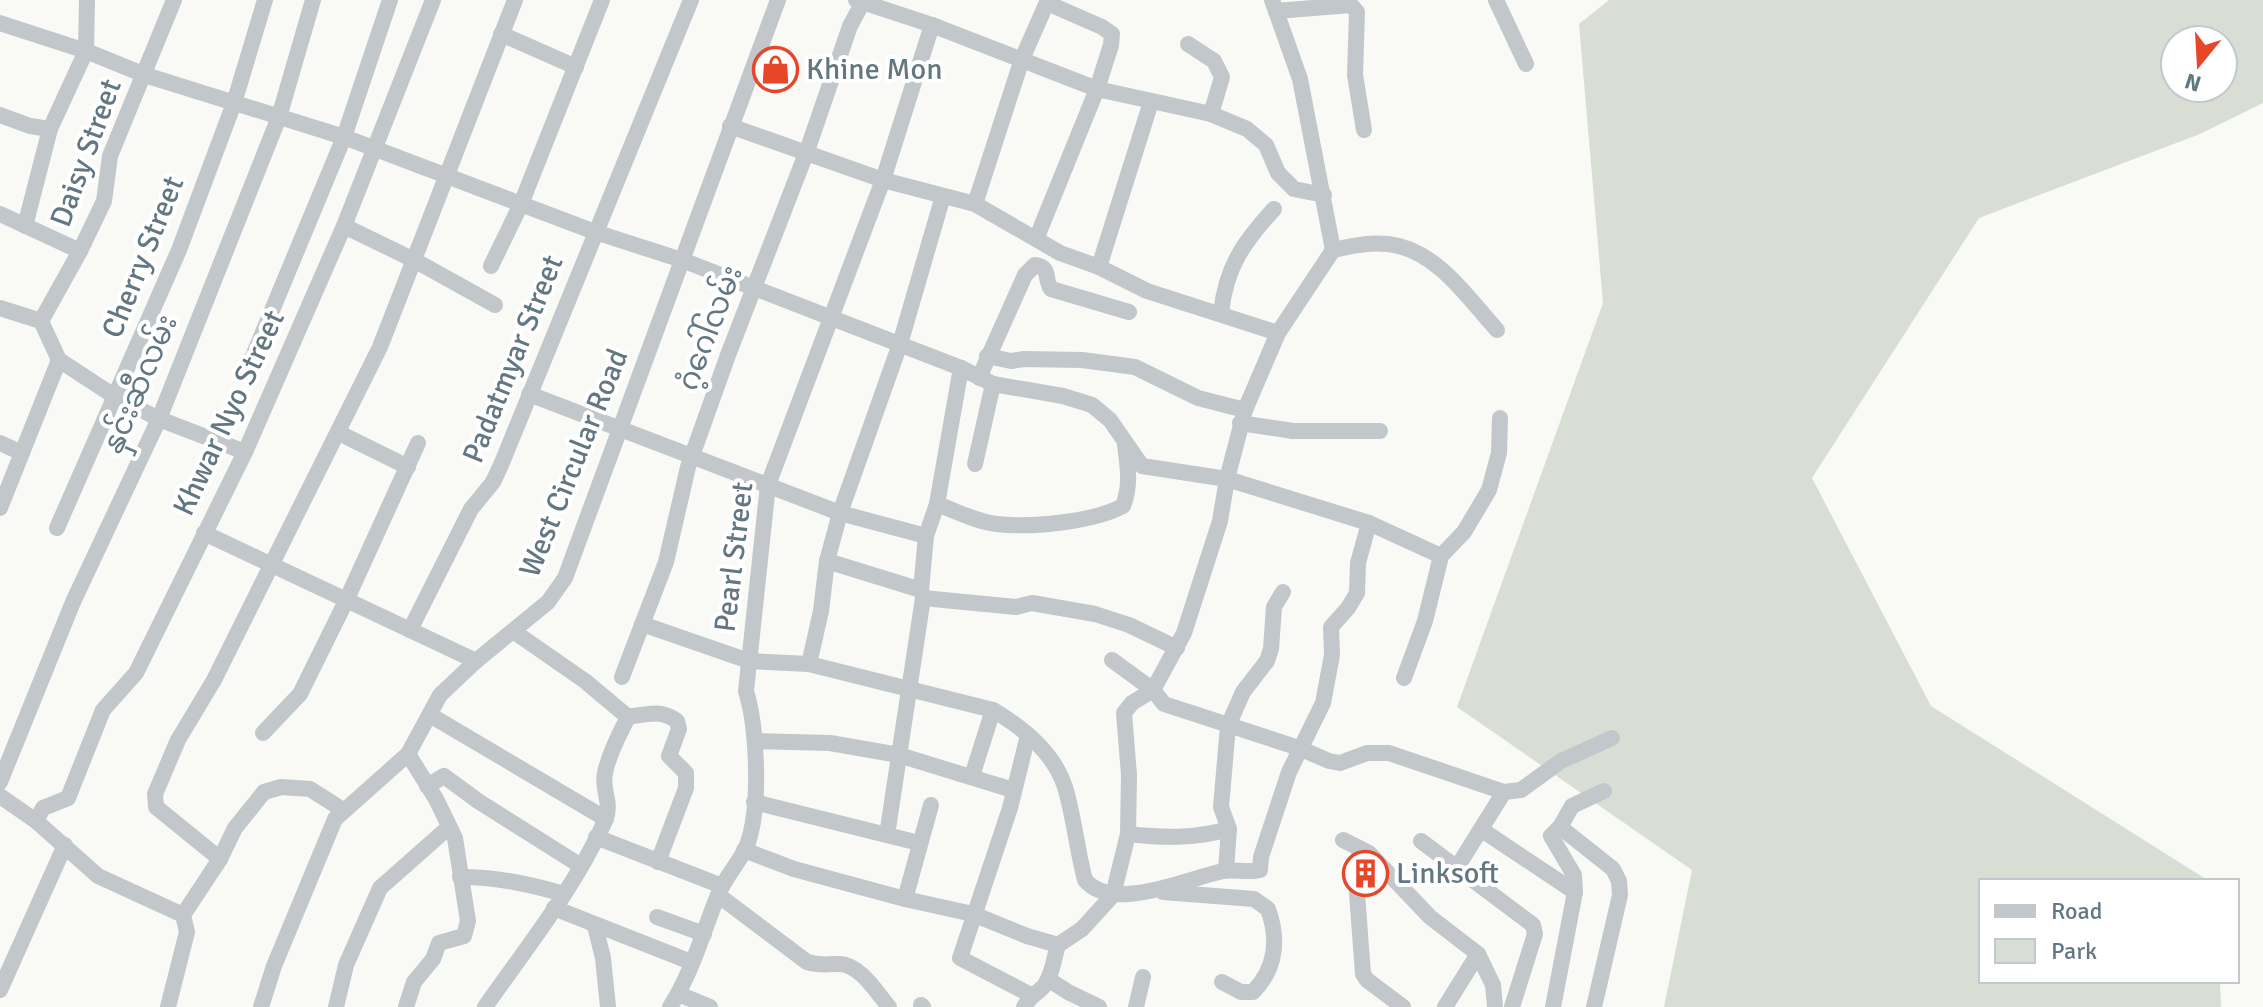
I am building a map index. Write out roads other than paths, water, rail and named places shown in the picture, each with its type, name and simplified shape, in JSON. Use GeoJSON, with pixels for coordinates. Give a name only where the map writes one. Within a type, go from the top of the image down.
{"type":"FeatureCollection","features":[{"type":"Feature","properties":{"kind":"street"},"geometry":{"type":"LineString","coordinates":[[25,226],[50,129],[86,51],[87,0]]}},
{"type":"Feature","properties":{"kind":"street","name":"Daisy Street"},"geometry":{"type":"LineString","coordinates":[[41,321],[104,201],[110,156],[174,0]]}},
{"type":"Feature","properties":{"kind":"street","name":"Cherry Street"},"geometry":{"type":"LineString","coordinates":[[57,528],[179,250],[234,103],[265,0]]}},
{"type":"Feature","properties":{"kind":"street","name":"နှင်းဆီလမ်း"},"geometry":{"type":"LineString","coordinates":[[0,782],[73,602],[159,419],[279,117],[313,0]]}},
{"type":"Feature","properties":{"kind":"street"},"geometry":{"type":"LineString","coordinates":[[246,373],[344,137],[390,0]]}},
{"type":"Feature","properties":{"kind":"street","name":"Khwar Nyo Street"},"geometry":{"type":"LineString","coordinates":[[36,821],[43,808],[68,798],[103,710],[136,673],[245,452],[344,226],[433,0]]}},
{"type":"Feature","properties":{"kind":"street"},"geometry":{"type":"LineString","coordinates":[[220,859],[156,807],[155,794],[178,740],[214,680],[380,347],[515,0]]}},
{"type":"Feature","properties":{"kind":"street"},"geometry":{"type":"LineString","coordinates":[[491,266],[521,204],[602,0]]}},
{"type":"Feature","properties":{"kind":"street","name":"Padatmyar Street"},"geometry":{"type":"LineString","coordinates":[[410,630],[471,509],[493,482],[691,0]]}},
{"type":"Feature","properties":{"kind":"street","name":"West Circular Road"},"geometry":{"type":"LineString","coordinates":[[261,1007],[335,819],[408,754],[440,695],[548,602],[565,578],[778,0]]}},
{"type":"Feature","properties":{"kind":"street"},"geometry":{"type":"LineString","coordinates":[[1496,0],[1526,64]]}},
{"type":"Feature","properties":{"kind":"street"},"geometry":{"type":"LineString","coordinates":[[861,1],[1097,89],[1211,114],[1247,129],[1266,145],[1278,173],[1294,189],[1324,195]]}},
{"type":"Feature","properties":{"kind":"street","name":"ဂံ့ဂေါ်လမ်း"},"geometry":{"type":"LineString","coordinates":[[622,677],[666,562],[692,457],[728,355],[756,288],[861,1]]}},
{"type":"Feature","properties":{"kind":"street"},"geometry":{"type":"LineString","coordinates":[[975,204],[1022,59],[1047,1],[1102,27],[1112,34],[1111,45],[1097,89],[1037,237]]}},
{"type":"Feature","properties":{"kind":"street"},"geometry":{"type":"LineString","coordinates":[[1028,735],[1010,808],[960,958],[1028,1001],[1048,979],[1058,945],[1082,929],[1113,895],[1128,834],[1129,775],[1124,713],[1132,703],[1153,690],[1177,648],[1220,521],[1242,416],[1278,333],[1333,250],[1300,79],[1274,6],[1351,5],[1357,12],[1355,75],[1364,130]]}},
{"type":"Feature","properties":{"kind":"street"},"geometry":{"type":"LineString","coordinates":[[0,23],[86,51],[145,75],[344,137],[595,232],[756,288],[961,368],[986,381],[1092,405],[1110,420],[1142,466],[1227,479],[1369,523],[1441,556]]}},
{"type":"Feature","properties":{"kind":"street","name":"Pearl Street"},"geometry":{"type":"LineString","coordinates":[[674,1000],[720,891],[750,836],[755,741],[746,691],[768,485],[883,180],[932,25]]}},
{"type":"Feature","properties":{"kind":"street"},"geometry":{"type":"LineString","coordinates":[[501,34],[576,67]]}},
{"type":"Feature","properties":{"kind":"street"},"geometry":{"type":"LineString","coordinates":[[1188,44],[1214,61],[1222,77],[1211,114]]}},
{"type":"Feature","properties":{"kind":"street"},"geometry":{"type":"LineString","coordinates":[[1099,267],[1151,102]]}},
{"type":"Feature","properties":{"kind":"street"},"geometry":{"type":"LineString","coordinates":[[0,115],[30,126],[50,129]]}},
{"type":"Feature","properties":{"kind":"street"},"geometry":{"type":"LineString","coordinates":[[730,126],[883,180],[975,204],[1060,253],[1099,267],[1147,291],[1278,333]]}},
{"type":"Feature","properties":{"kind":"street"},"geometry":{"type":"LineString","coordinates":[[809,664],[821,611],[827,561],[840,513],[900,344],[943,196]]}},
{"type":"Feature","properties":{"kind":"street"},"geometry":{"type":"LineString","coordinates":[[1221,313],[1224,286],[1234,262],[1255,230],[1274,209]]}},
{"type":"Feature","properties":{"kind":"street"},"geometry":{"type":"LineString","coordinates":[[0,214],[80,251]]}},
{"type":"Feature","properties":{"kind":"street"},"geometry":{"type":"LineString","coordinates":[[344,226],[495,305]]}},
{"type":"Feature","properties":{"kind":"street"},"geometry":{"type":"LineString","coordinates":[[1333,250],[1365,244],[1391,244],[1425,257],[1441,269],[1497,330]]}},
{"type":"Feature","properties":{"kind":"street"},"geometry":{"type":"LineString","coordinates":[[975,464],[987,356],[1025,275],[1035,265],[1042,266],[1046,271],[1051,289],[1129,312]]}},
{"type":"Feature","properties":{"kind":"street"},"geometry":{"type":"LineString","coordinates":[[0,308],[41,321],[59,360],[114,396],[159,419],[245,452]]}},
{"type":"Feature","properties":{"kind":"street"},"geometry":{"type":"LineString","coordinates":[[987,356],[1011,361],[1113,363],[1135,367],[1242,416],[1293,431],[1380,431]]}},
{"type":"Feature","properties":{"kind":"street"},"geometry":{"type":"LineString","coordinates":[[0,508],[59,360]]}},
{"type":"Feature","properties":{"kind":"street"},"geometry":{"type":"LineString","coordinates":[[887,835],[911,688],[926,536],[937,504],[961,368]]}},
{"type":"Feature","properties":{"kind":"street"},"geometry":{"type":"LineString","coordinates":[[529,394],[840,513],[926,536]]}},
{"type":"Feature","properties":{"kind":"street"},"geometry":{"type":"LineString","coordinates":[[1404,678],[1425,621],[1441,556],[1464,532],[1489,490],[1499,453],[1500,418]]}},
{"type":"Feature","properties":{"kind":"street"},"geometry":{"type":"LineString","coordinates":[[339,433],[408,467]]}},
{"type":"Feature","properties":{"kind":"street"},"geometry":{"type":"LineString","coordinates":[[0,443],[22,453]]}},
{"type":"Feature","properties":{"kind":"street"},"geometry":{"type":"LineString","coordinates":[[263,733],[300,694],[418,443]]}},
{"type":"Feature","properties":{"kind":"street"},"geometry":{"type":"LineString","coordinates":[[937,504],[996,524],[1060,522],[1101,516],[1123,506],[1128,493],[1130,479],[1125,444]]}},
{"type":"Feature","properties":{"kind":"street"},"geometry":{"type":"LineString","coordinates":[[642,624],[749,661],[809,664],[993,710],[1016,723],[1050,760],[1064,785],[1085,880],[1092,889],[1113,895],[1153,889],[1226,870],[1260,870],[1261,857],[1279,801],[1299,748],[1323,703],[1332,655],[1331,627],[1357,593],[1358,563],[1369,523]]}},
{"type":"Feature","properties":{"kind":"street"},"geometry":{"type":"LineString","coordinates":[[204,533],[476,661]]}},
{"type":"Feature","properties":{"kind":"street"},"geometry":{"type":"LineString","coordinates":[[827,561],[922,594],[1016,607],[1032,603],[1095,614],[1129,625],[1177,648]]}},
{"type":"Feature","properties":{"kind":"street"},"geometry":{"type":"LineString","coordinates":[[1226,870],[1229,829],[1221,807],[1228,726],[1243,692],[1267,661],[1271,649],[1274,607],[1283,592]]}},
{"type":"Feature","properties":{"kind":"street"},"geometry":{"type":"LineString","coordinates":[[513,631],[585,681],[628,717],[663,713],[677,721],[679,729],[669,756],[686,773],[686,788],[658,862]]}},
{"type":"Feature","properties":{"kind":"street"},"geometry":{"type":"LineString","coordinates":[[1112,660],[1153,690],[1164,704],[1299,748],[1329,761],[1340,763],[1367,753],[1389,753],[1504,792],[1521,790],[1561,761],[1612,738]]}},
{"type":"Feature","properties":{"kind":"street"},"geometry":{"type":"LineString","coordinates":[[972,776],[993,710]]}},
{"type":"Feature","properties":{"kind":"street"},"geometry":{"type":"LineString","coordinates":[[430,715],[606,819]]}},
{"type":"Feature","properties":{"kind":"street"},"geometry":{"type":"LineString","coordinates":[[485,1007],[530,947],[581,866],[606,819],[609,803],[604,775],[628,717]]}},
{"type":"Feature","properties":{"kind":"street"},"geometry":{"type":"LineString","coordinates":[[755,741],[830,743],[899,755],[1013,790]]}},
{"type":"Feature","properties":{"kind":"street"},"geometry":{"type":"LineString","coordinates":[[406,1007],[414,982],[433,959],[439,943],[464,936],[468,921],[455,838],[408,754]]}},
{"type":"Feature","properties":{"kind":"street"},"geometry":{"type":"LineString","coordinates":[[427,786],[444,776],[581,866]]}},
{"type":"Feature","properties":{"kind":"street"},"geometry":{"type":"LineString","coordinates":[[168,1007],[187,932],[183,915],[220,859],[235,828],[264,792],[281,787],[310,789],[343,810]]}},
{"type":"Feature","properties":{"kind":"street"},"geometry":{"type":"LineString","coordinates":[[1553,1007],[1575,892],[1574,875],[1551,836],[1572,806],[1604,791]]}},
{"type":"Feature","properties":{"kind":"street"},"geometry":{"type":"LineString","coordinates":[[1456,869],[1504,792]]}},
{"type":"Feature","properties":{"kind":"street"},"geometry":{"type":"LineString","coordinates":[[0,796],[36,821],[98,876],[183,915]]}},
{"type":"Feature","properties":{"kind":"street"},"geometry":{"type":"LineString","coordinates":[[754,802],[919,843]]}},
{"type":"Feature","properties":{"kind":"street"},"geometry":{"type":"LineString","coordinates":[[905,899],[931,805]]}},
{"type":"Feature","properties":{"kind":"street"},"geometry":{"type":"LineString","coordinates":[[336,1007],[346,965],[380,888],[449,827]]}},
{"type":"Feature","properties":{"kind":"street"},"geometry":{"type":"LineString","coordinates":[[1560,827],[1613,869],[1619,881],[1620,895],[1594,1007]]}},
{"type":"Feature","properties":{"kind":"street"},"geometry":{"type":"LineString","coordinates":[[1128,834],[1185,838],[1229,829]]}},
{"type":"Feature","properties":{"kind":"street"},"geometry":{"type":"LineString","coordinates":[[1482,830],[1575,892]]}},
{"type":"Feature","properties":{"kind":"street"},"geometry":{"type":"LineString","coordinates":[[596,837],[720,891],[807,962],[822,967],[842,964],[855,970],[889,1007]]}},
{"type":"Feature","properties":{"kind":"street"},"geometry":{"type":"LineString","coordinates":[[1343,840],[1369,853],[1430,917],[1478,954],[1493,985],[1495,1007]]}},
{"type":"Feature","properties":{"kind":"street"},"geometry":{"type":"LineString","coordinates":[[1421,841],[1533,925],[1535,934],[1512,1007]]}},
{"type":"Feature","properties":{"kind":"street"},"geometry":{"type":"LineString","coordinates":[[0,990],[65,845]]}},
{"type":"Feature","properties":{"kind":"street"},"geometry":{"type":"LineString","coordinates":[[744,850],[794,869],[973,914],[1058,945]]}},
{"type":"Feature","properties":{"kind":"street"},"geometry":{"type":"LineString","coordinates":[[460,877],[492,877],[525,883],[559,901],[595,926],[691,962]]}},
{"type":"Feature","properties":{"kind":"street"},"geometry":{"type":"LineString","coordinates":[[1356,880],[1363,974],[1394,1004]]}},
{"type":"Feature","properties":{"kind":"street"},"geometry":{"type":"LineString","coordinates":[[1153,889],[1170,894],[1198,893],[1254,899],[1268,909],[1275,940],[1273,962],[1261,984],[1253,992],[1241,992],[1222,982]]}},
{"type":"Feature","properties":{"kind":"street"},"geometry":{"type":"LineString","coordinates":[[657,917],[704,934]]}},
{"type":"Feature","properties":{"kind":"street"},"geometry":{"type":"LineString","coordinates":[[595,926],[603,958],[608,1007]]}},
{"type":"Feature","properties":{"kind":"street"},"geometry":{"type":"LineString","coordinates":[[1445,1007],[1478,954]]}},
{"type":"Feature","properties":{"kind":"street"},"geometry":{"type":"LineString","coordinates":[[1136,1007],[1143,977]]}},
{"type":"Feature","properties":{"kind":"street"},"geometry":{"type":"LineString","coordinates":[[1048,979],[1099,1007]]}},
{"type":"Feature","properties":{"kind":"street"},"geometry":{"type":"LineString","coordinates":[[674,1000],[710,1007]]}},
{"type":"Feature","properties":{"kind":"place","name":"Khine Mon"},"geometry":{"type":"Point","coordinates":[775,69]}},
{"type":"Feature","properties":{"kind":"place","name":"Linksoft"},"geometry":{"type":"Point","coordinates":[1365,873]}}]}
